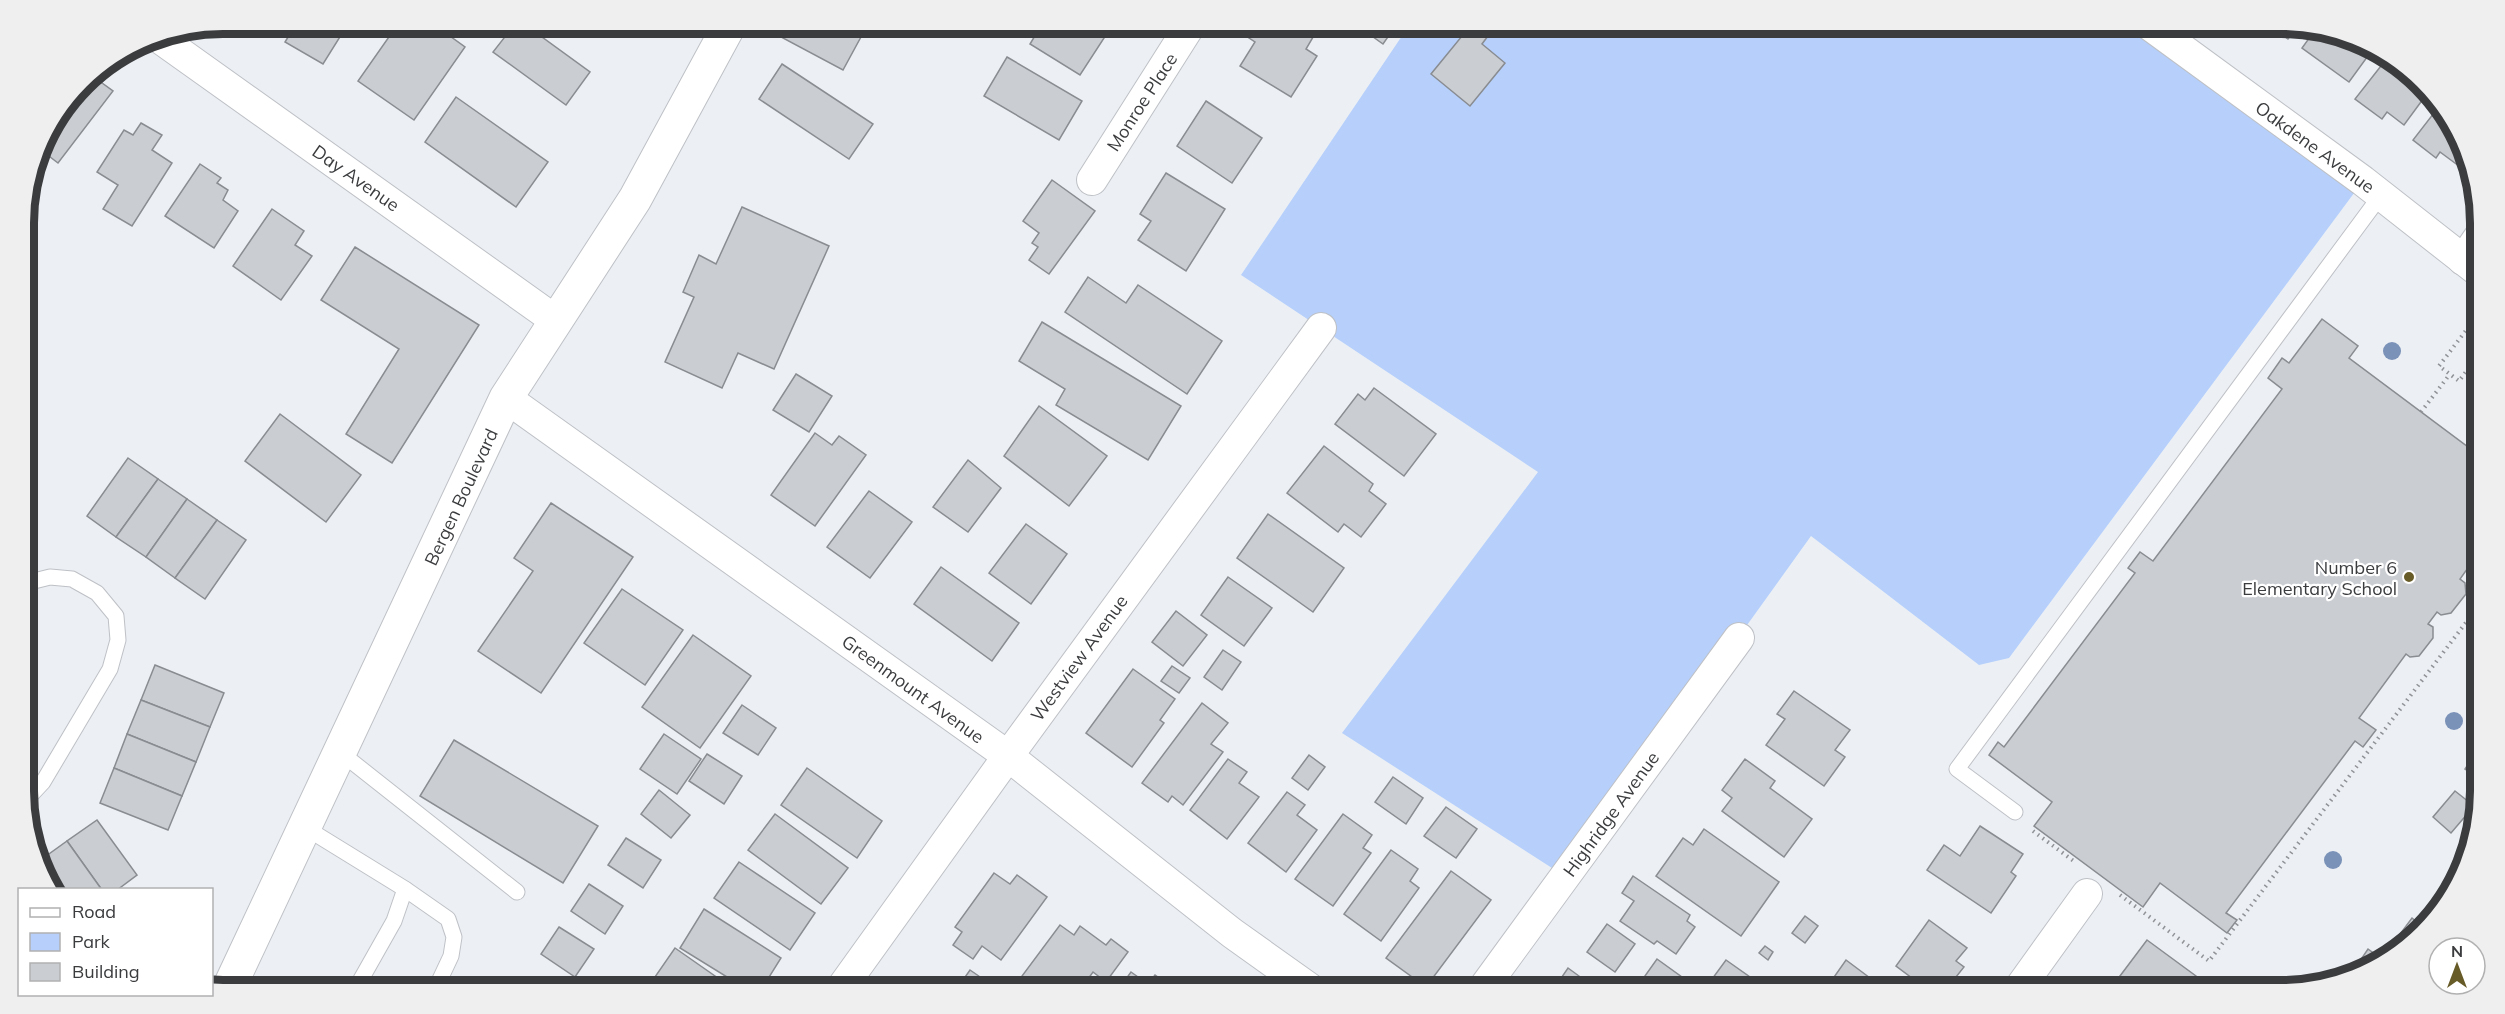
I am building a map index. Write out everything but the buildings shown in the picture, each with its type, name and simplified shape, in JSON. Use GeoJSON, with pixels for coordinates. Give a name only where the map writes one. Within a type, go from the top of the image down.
{"type":"FeatureCollection","features":[{"type":"Feature","properties":{"kind":"main road","name":"Bergen Boulevard"},"geometry":{"type":"LineString","coordinates":[[233,980],[506,398],[635,198],[725,34]]}},
{"type":"Feature","properties":{"kind":"street","name":"Monroe Place"},"geometry":{"type":"LineString","coordinates":[[1092,180],[1185,34]]}},
{"type":"Feature","properties":{"kind":"street","name":"Oakdene Avenue"},"geometry":{"type":"LineString","coordinates":[[2162,34],[2381,195],[2470,253]]}},
{"type":"Feature","properties":{"kind":"street","name":"Day Avenue"},"geometry":{"type":"LineString","coordinates":[[167,44],[555,320]]}},
{"type":"Feature","properties":{"kind":"street","name":"Westview Avenue"},"geometry":{"type":"LineString","coordinates":[[847,980],[1321,328]]}},
{"type":"Feature","properties":{"kind":"street","name":"Greenmount Avenue"},"geometry":{"type":"LineString","coordinates":[[506,398],[1008,756],[1232,933],[1297,979]]}},
{"type":"Feature","properties":{"kind":"street","name":"Highridge Avenue"},"geometry":{"type":"LineString","coordinates":[[1490,979],[1739,638]]}},
{"type":"Feature","properties":{"kind":"street"},"geometry":{"type":"LineString","coordinates":[[2027,979],[2101,893]]}},
{"type":"Feature","properties":{"kind":"lane"},"geometry":{"type":"LineString","coordinates":[[2014,812],[1957,769],[2381,195]]}},
{"type":"Feature","properties":{"kind":"lane"},"geometry":{"type":"LineString","coordinates":[[34,581],[50,577],[72,579],[97,593],[116,616],[118,640],[110,669],[43,782],[34,791]]}},
{"type":"Feature","properties":{"kind":"lane"},"geometry":{"type":"LineString","coordinates":[[341,753],[517,892]]}},
{"type":"Feature","properties":{"kind":"lane"},"geometry":{"type":"LineString","coordinates":[[306,828],[405,889],[448,919],[454,938],[451,956],[440,980]]}},
{"type":"Feature","properties":{"kind":"lane"},"geometry":{"type":"LineString","coordinates":[[362,980],[394,921],[405,889]]}},
{"type":"Feature","properties":{"kind":"path"},"geometry":{"type":"LineString","coordinates":[[2470,325],[2439,366],[2459,381],[2470,366]]}},
{"type":"Feature","properties":{"kind":"path"},"geometry":{"type":"LineString","coordinates":[[2421,412],[2450,374]]}},
{"type":"Feature","properties":{"kind":"path"},"geometry":{"type":"LineString","coordinates":[[2101,893],[2210,962],[2470,617]]}},
{"type":"Feature","properties":{"kind":"path"},"geometry":{"type":"LineString","coordinates":[[2029,829],[2076,864]]}},
{"type":"Feature","properties":{"kind":"green space"},"geometry":{"type":"Polygon","coordinates":[[[1403,34],[2162,34],[2363,181],[2009,658],[1979,665],[1811,536],[1566,877],[1342,733],[1538,472],[1241,275],[1403,34]]]}},
{"type":"Feature","properties":{"kind":"place","name":"Number 6 Elementary School"},"geometry":{"type":"Point","coordinates":[2409,577]}}]}
